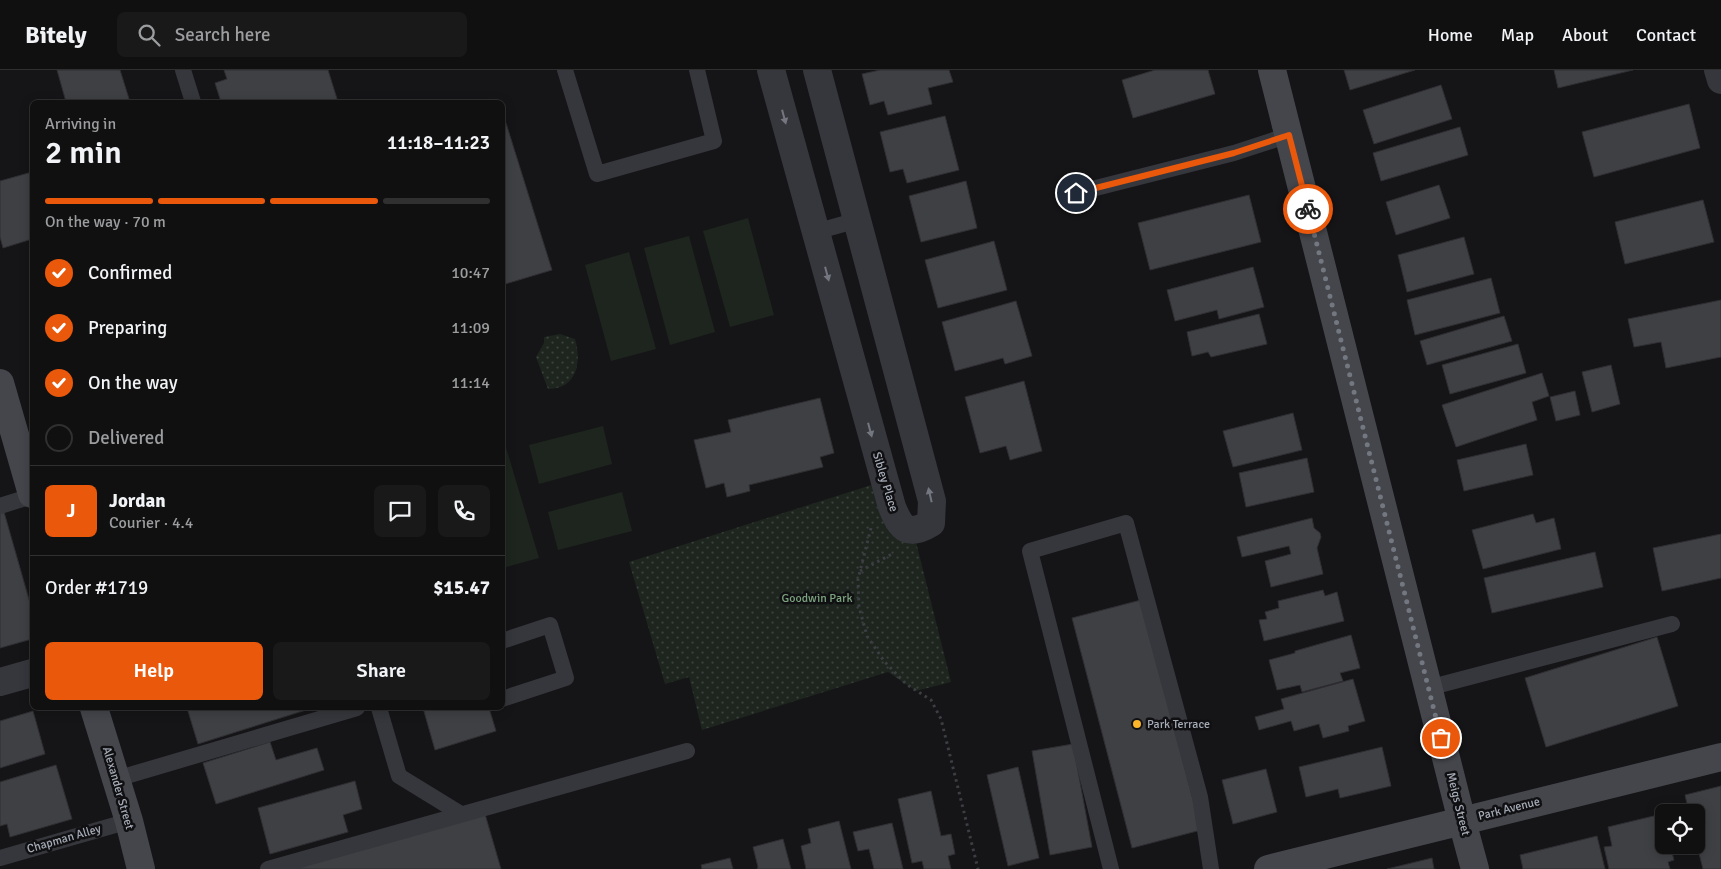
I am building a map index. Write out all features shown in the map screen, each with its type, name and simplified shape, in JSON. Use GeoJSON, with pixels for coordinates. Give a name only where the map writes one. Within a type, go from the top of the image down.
{"type":"FeatureCollection","features":[{"type":"Feature","properties":{"kind":"street","name":"Sibley Place"},"geometry":{"type":"LineString","coordinates":[[771,70],[892,508],[899,524],[909,530],[920,530],[931,523],[932,501],[817,70]]}},
{"type":"Feature","properties":{"kind":"street","name":"Meigs Street"},"geometry":{"type":"LineString","coordinates":[[1272,70],[1475,869]]}},
{"type":"Feature","properties":{"kind":"street"},"geometry":{"type":"LineString","coordinates":[[1718,70],[1721,80]]}},
{"type":"Feature","properties":{"kind":"street"},"geometry":{"type":"LineString","coordinates":[[0,383],[30,488]]}},
{"type":"Feature","properties":{"kind":"street"},"geometry":{"type":"LineString","coordinates":[[0,682],[30,674]]}},
{"type":"Feature","properties":{"kind":"street","name":"Alexander Street"},"geometry":{"type":"LineString","coordinates":[[95,710],[129,821],[141,869]]}},
{"type":"Feature","properties":{"kind":"street","name":"Park Avenue"},"geometry":{"type":"LineString","coordinates":[[1268,869],[1721,757]]}},
{"type":"Feature","properties":{"kind":"lane"},"geometry":{"type":"LineString","coordinates":[[183,70],[192,100]]}},
{"type":"Feature","properties":{"kind":"lane"},"geometry":{"type":"LineString","coordinates":[[565,70],[597,174],[714,141],[697,70]]}},
{"type":"Feature","properties":{"kind":"lane"},"geometry":{"type":"LineString","coordinates":[[1076,193],[1234,153],[1289,135]]}},
{"type":"Feature","properties":{"kind":"lane"},"geometry":{"type":"LineString","coordinates":[[815,232],[858,220]]}},
{"type":"Feature","properties":{"kind":"lane"},"geometry":{"type":"LineString","coordinates":[[0,506],[30,496]]}},
{"type":"Feature","properties":{"kind":"lane"},"geometry":{"type":"LineString","coordinates":[[1111,869],[1030,551],[1126,523],[1200,797],[1211,869]]}},
{"type":"Feature","properties":{"kind":"lane"},"geometry":{"type":"LineString","coordinates":[[1428,688],[1672,624]]}},
{"type":"Feature","properties":{"kind":"lane"},"geometry":{"type":"LineString","coordinates":[[505,640],[550,625],[566,678],[505,698]]}},
{"type":"Feature","properties":{"kind":"lane"},"geometry":{"type":"LineString","coordinates":[[116,779],[350,710]]}},
{"type":"Feature","properties":{"kind":"lane"},"geometry":{"type":"LineString","coordinates":[[381,710],[399,776],[462,814]]}},
{"type":"Feature","properties":{"kind":"lane"},"geometry":{"type":"LineString","coordinates":[[268,869],[687,751]]}},
{"type":"Feature","properties":{"kind":"lane","name":"Chapman Alley"},"geometry":{"type":"LineString","coordinates":[[0,858],[129,821]]}},
{"type":"Feature","properties":{"kind":"path"},"geometry":{"type":"LineString","coordinates":[[871,528],[858,579],[859,607],[867,636],[884,661],[906,684],[931,700],[941,719],[978,869]]}},
{"type":"Feature","properties":{"kind":"path"},"geometry":{"type":"LineString","coordinates":[[860,572],[892,554]]}},
{"type":"Feature","properties":{"kind":"green space"},"geometry":{"type":"Polygon","coordinates":[[[748,218],[774,315],[730,327],[703,231],[748,218]]]}},
{"type":"Feature","properties":{"kind":"green space"},"geometry":{"type":"Polygon","coordinates":[[[689,236],[715,332],[670,345],[644,248],[689,236]]]}},
{"type":"Feature","properties":{"kind":"green space"},"geometry":{"type":"Polygon","coordinates":[[[629,252],[656,349],[611,361],[585,265],[629,252]]]}},
{"type":"Feature","properties":{"kind":"green space"},"geometry":{"type":"Polygon","coordinates":[[[560,334],[575,339],[578,357],[577,365],[575,373],[565,384],[558,388],[548,389],[536,357],[544,343],[544,337],[560,334]]]}},
{"type":"Feature","properties":{"kind":"green space"},"geometry":{"type":"Polygon","coordinates":[[[603,426],[612,464],[539,484],[529,445],[603,426]]]}},
{"type":"Feature","properties":{"kind":"green space"},"geometry":{"type":"Polygon","coordinates":[[[505,444],[539,558],[505,567],[505,444]]]}},
{"type":"Feature","properties":{"kind":"green space","name":"Goodwin Park"},"geometry":{"type":"Polygon","coordinates":[[[884,481],[913,530],[951,682],[916,691],[888,672],[702,730],[689,677],[665,684],[629,562],[884,481]]]}},
{"type":"Feature","properties":{"kind":"green space"},"geometry":{"type":"Polygon","coordinates":[[[622,492],[632,531],[558,550],[548,512],[622,492]]]}},
{"type":"Feature","properties":{"kind":"building"},"geometry":{"type":"Polygon","coordinates":[[[57,70],[120,70],[129,100],[65,100],[57,70]]]}},
{"type":"Feature","properties":{"kind":"building"},"geometry":{"type":"Polygon","coordinates":[[[224,70],[328,70],[337,100],[220,100],[215,83],[227,79],[224,70]]]}},
{"type":"Feature","properties":{"kind":"building"},"geometry":{"type":"Polygon","coordinates":[[[880,70],[949,70],[953,82],[928,88],[932,104],[888,115],[884,101],[870,105],[862,74],[880,70]]]}},
{"type":"Feature","properties":{"kind":"building"},"geometry":{"type":"Polygon","coordinates":[[[1155,70],[1208,70],[1215,94],[1133,118],[1122,80],[1155,70]]]}},
{"type":"Feature","properties":{"kind":"building"},"geometry":{"type":"Polygon","coordinates":[[[1344,70],[1415,70],[1350,90],[1344,70]]]}},
{"type":"Feature","properties":{"kind":"building"},"geometry":{"type":"Polygon","coordinates":[[[1554,70],[1633,70],[1558,88],[1554,70]]]}},
{"type":"Feature","properties":{"kind":"building"},"geometry":{"type":"Polygon","coordinates":[[[1441,85],[1452,119],[1374,144],[1363,110],[1441,85]]]}},
{"type":"Feature","properties":{"kind":"building"},"geometry":{"type":"Polygon","coordinates":[[[1689,104],[1700,148],[1594,177],[1582,132],[1689,104]]]}},
{"type":"Feature","properties":{"kind":"building"},"geometry":{"type":"Polygon","coordinates":[[[945,116],[959,170],[907,183],[903,169],[890,172],[880,132],[945,116]]]}},
{"type":"Feature","properties":{"kind":"building"},"geometry":{"type":"Polygon","coordinates":[[[505,123],[506,123],[552,270],[505,284],[505,123]]]}},
{"type":"Feature","properties":{"kind":"building"},"geometry":{"type":"Polygon","coordinates":[[[1460,127],[1468,155],[1381,181],[1373,153],[1460,127]]]}},
{"type":"Feature","properties":{"kind":"building"},"geometry":{"type":"Polygon","coordinates":[[[30,173],[30,240],[3,248],[0,237],[0,181],[30,173]]]}},
{"type":"Feature","properties":{"kind":"building"},"geometry":{"type":"Polygon","coordinates":[[[966,181],[977,228],[921,242],[909,196],[966,181]]]}},
{"type":"Feature","properties":{"kind":"building"},"geometry":{"type":"Polygon","coordinates":[[[1439,185],[1450,218],[1396,235],[1386,202],[1439,185]]]}},
{"type":"Feature","properties":{"kind":"building"},"geometry":{"type":"Polygon","coordinates":[[[1249,195],[1261,242],[1150,270],[1138,223],[1249,195]]]}},
{"type":"Feature","properties":{"kind":"building"},"geometry":{"type":"Polygon","coordinates":[[[1703,200],[1714,242],[1625,264],[1615,222],[1703,200]]]}},
{"type":"Feature","properties":{"kind":"building"},"geometry":{"type":"Polygon","coordinates":[[[1464,237],[1474,274],[1407,292],[1398,255],[1464,237]]]}},
{"type":"Feature","properties":{"kind":"building"},"geometry":{"type":"Polygon","coordinates":[[[994,241],[1007,290],[938,308],[925,260],[994,241]]]}},
{"type":"Feature","properties":{"kind":"building"},"geometry":{"type":"Polygon","coordinates":[[[1253,267],[1264,307],[1219,319],[1217,310],[1175,321],[1167,290],[1253,267]]]}},
{"type":"Feature","properties":{"kind":"building"},"geometry":{"type":"Polygon","coordinates":[[[1491,278],[1500,313],[1415,335],[1407,300],[1491,278]]]}},
{"type":"Feature","properties":{"kind":"building"},"geometry":{"type":"Polygon","coordinates":[[[1721,300],[1721,357],[1666,368],[1661,342],[1634,347],[1628,319],[1721,300]]]}},
{"type":"Feature","properties":{"kind":"building"},"geometry":{"type":"Polygon","coordinates":[[[1016,301],[1032,356],[1005,364],[1003,358],[955,371],[942,322],[1016,301]]]}},
{"type":"Feature","properties":{"kind":"building"},"geometry":{"type":"Polygon","coordinates":[[[1259,314],[1267,344],[1211,357],[1208,352],[1192,356],[1187,332],[1259,314]]]}},
{"type":"Feature","properties":{"kind":"building"},"geometry":{"type":"Polygon","coordinates":[[[1504,316],[1512,341],[1427,365],[1420,341],[1504,316]]]}},
{"type":"Feature","properties":{"kind":"building"},"geometry":{"type":"Polygon","coordinates":[[[1518,344],[1526,373],[1450,394],[1442,365],[1518,344]]]}},
{"type":"Feature","properties":{"kind":"building"},"geometry":{"type":"Polygon","coordinates":[[[1611,365],[1620,404],[1592,412],[1582,372],[1611,365]]]}},
{"type":"Feature","properties":{"kind":"building"},"geometry":{"type":"Polygon","coordinates":[[[1542,373],[1549,396],[1532,402],[1537,420],[1456,447],[1442,405],[1542,373]]]}},
{"type":"Feature","properties":{"kind":"building"},"geometry":{"type":"Polygon","coordinates":[[[1024,381],[1042,451],[1010,460],[1006,446],[980,453],[965,397],[1024,381]]]}},
{"type":"Feature","properties":{"kind":"building"},"geometry":{"type":"Polygon","coordinates":[[[1575,391],[1580,415],[1556,421],[1550,397],[1575,391]]]}},
{"type":"Feature","properties":{"kind":"building"},"geometry":{"type":"Polygon","coordinates":[[[820,398],[834,453],[820,457],[823,467],[749,485],[750,491],[727,497],[724,483],[706,488],[694,440],[731,432],[728,420],[820,398]]]}},
{"type":"Feature","properties":{"kind":"building"},"geometry":{"type":"Polygon","coordinates":[[[1293,413],[1302,450],[1233,467],[1223,431],[1293,413]]]}},
{"type":"Feature","properties":{"kind":"building"},"geometry":{"type":"Polygon","coordinates":[[[1526,444],[1533,475],[1464,491],[1457,460],[1526,444]]]}},
{"type":"Feature","properties":{"kind":"building"},"geometry":{"type":"Polygon","coordinates":[[[1307,458],[1314,492],[1246,507],[1239,473],[1307,458]]]}},
{"type":"Feature","properties":{"kind":"building"},"geometry":{"type":"Polygon","coordinates":[[[4,512],[30,603],[30,640],[0,648],[0,513],[4,512]]]}},
{"type":"Feature","properties":{"kind":"building"},"geometry":{"type":"Polygon","coordinates":[[[1533,514],[1536,523],[1554,518],[1561,549],[1483,569],[1472,530],[1533,514]]]}},
{"type":"Feature","properties":{"kind":"building"},"geometry":{"type":"Polygon","coordinates":[[[1312,518],[1314,528],[1320,533],[1321,537],[1317,548],[1323,574],[1271,587],[1265,561],[1291,554],[1289,546],[1242,557],[1237,537],[1312,518]]]}},
{"type":"Feature","properties":{"kind":"building"},"geometry":{"type":"Polygon","coordinates":[[[1721,534],[1721,578],[1662,591],[1653,548],[1721,534]]]}},
{"type":"Feature","properties":{"kind":"building"},"geometry":{"type":"Polygon","coordinates":[[[1595,552],[1603,587],[1492,613],[1484,578],[1595,552]]]}},
{"type":"Feature","properties":{"kind":"building"},"geometry":{"type":"Polygon","coordinates":[[[1323,590],[1325,596],[1337,592],[1344,621],[1264,641],[1259,620],[1267,619],[1265,612],[1279,608],[1278,601],[1323,590]]]}},
{"type":"Feature","properties":{"kind":"building","name":"Park Terrace"},"geometry":{"type":"Polygon","coordinates":[[[1141,600],[1201,830],[1132,848],[1072,618],[1141,600]]]}},
{"type":"Feature","properties":{"kind":"building"},"geometry":{"type":"Polygon","coordinates":[[[1351,635],[1360,668],[1340,673],[1343,681],[1302,692],[1300,685],[1277,690],[1269,660],[1351,635]]]}},
{"type":"Feature","properties":{"kind":"building"},"geometry":{"type":"Polygon","coordinates":[[[1657,637],[1678,706],[1546,747],[1525,678],[1657,637]]]}},
{"type":"Feature","properties":{"kind":"building"},"geometry":{"type":"Polygon","coordinates":[[[1353,679],[1365,721],[1348,726],[1349,731],[1323,738],[1319,724],[1294,731],[1291,721],[1259,730],[1255,717],[1284,709],[1281,699],[1353,679]]]}},
{"type":"Feature","properties":{"kind":"building"},"geometry":{"type":"Polygon","coordinates":[[[188,710],[306,710],[198,744],[188,710]]]}},
{"type":"Feature","properties":{"kind":"building"},"geometry":{"type":"Polygon","coordinates":[[[424,710],[490,710],[496,731],[435,750],[424,710]]]}},
{"type":"Feature","properties":{"kind":"building"},"geometry":{"type":"Polygon","coordinates":[[[33,711],[45,754],[0,768],[0,721],[33,711]]]}},
{"type":"Feature","properties":{"kind":"building"},"geometry":{"type":"Polygon","coordinates":[[[270,742],[276,760],[317,748],[324,770],[216,804],[203,763],[270,742]]]}},
{"type":"Feature","properties":{"kind":"building"},"geometry":{"type":"Polygon","coordinates":[[[1073,744],[1092,847],[1050,855],[1032,751],[1073,744]]]}},
{"type":"Feature","properties":{"kind":"building"},"geometry":{"type":"Polygon","coordinates":[[[1382,747],[1391,786],[1340,798],[1338,789],[1306,797],[1299,767],[1382,747]]]}},
{"type":"Feature","properties":{"kind":"building"},"geometry":{"type":"Polygon","coordinates":[[[56,765],[72,819],[10,837],[7,824],[0,826],[0,782],[56,765]]]}},
{"type":"Feature","properties":{"kind":"building"},"geometry":{"type":"Polygon","coordinates":[[[1018,767],[1039,858],[1008,866],[987,775],[1018,767]]]}},
{"type":"Feature","properties":{"kind":"building"},"geometry":{"type":"Polygon","coordinates":[[[1266,769],[1277,812],[1233,824],[1222,780],[1266,769]]]}},
{"type":"Feature","properties":{"kind":"building"},"geometry":{"type":"Polygon","coordinates":[[[355,781],[362,809],[343,815],[348,832],[270,854],[258,808],[355,781]]]}},
{"type":"Feature","properties":{"kind":"building"},"geometry":{"type":"Polygon","coordinates":[[[1721,786],[1721,869],[1703,869],[1699,854],[1705,854],[1705,804],[1687,804],[1685,795],[1721,786]]]}},
{"type":"Feature","properties":{"kind":"building"},"geometry":{"type":"Polygon","coordinates":[[[931,791],[941,836],[951,834],[955,854],[948,856],[951,869],[924,869],[922,861],[912,863],[898,799],[931,791]]]}},
{"type":"Feature","properties":{"kind":"building"},"geometry":{"type":"Polygon","coordinates":[[[485,814],[501,869],[292,869],[485,814]]]}},
{"type":"Feature","properties":{"kind":"building"},"geometry":{"type":"Polygon","coordinates":[[[1655,816],[1655,854],[1672,854],[1674,860],[1668,862],[1670,869],[1609,869],[1604,847],[1612,846],[1608,827],[1655,816]]]}},
{"type":"Feature","properties":{"kind":"building"},"geometry":{"type":"Polygon","coordinates":[[[839,821],[851,869],[806,869],[801,846],[811,843],[808,829],[839,821]]]}},
{"type":"Feature","properties":{"kind":"building"},"geometry":{"type":"Polygon","coordinates":[[[892,823],[903,869],[874,869],[869,849],[858,851],[853,832],[892,823]]]}},
{"type":"Feature","properties":{"kind":"building"},"geometry":{"type":"Polygon","coordinates":[[[1597,836],[1605,869],[1523,869],[1520,855],[1597,836]]]}},
{"type":"Feature","properties":{"kind":"building"},"geometry":{"type":"Polygon","coordinates":[[[783,839],[791,869],[757,869],[753,847],[783,839]]]}},
{"type":"Feature","properties":{"kind":"building"},"geometry":{"type":"Polygon","coordinates":[[[730,858],[733,869],[702,869],[701,865],[730,858]]]}},
{"type":"Feature","properties":{"kind":"building"},"geometry":{"type":"Polygon","coordinates":[[[1432,858],[1434,869],[1387,869],[1432,858]]]}},
{"type":"Feature","properties":{"kind":"way so far"},"geometry":{"type":"LineString","coordinates":[[1308,209],[1441,738]]}},
{"type":"Feature","properties":{"kind":"place","name":"Park Terrace"},"geometry":{"type":"Point","coordinates":[1137,724]}},
{"type":"Feature","properties":{"kind":"route"},"geometry":{"type":"LineString","coordinates":[[1076,193],[1234,153],[1289,135],[1308,209]]}}]}
